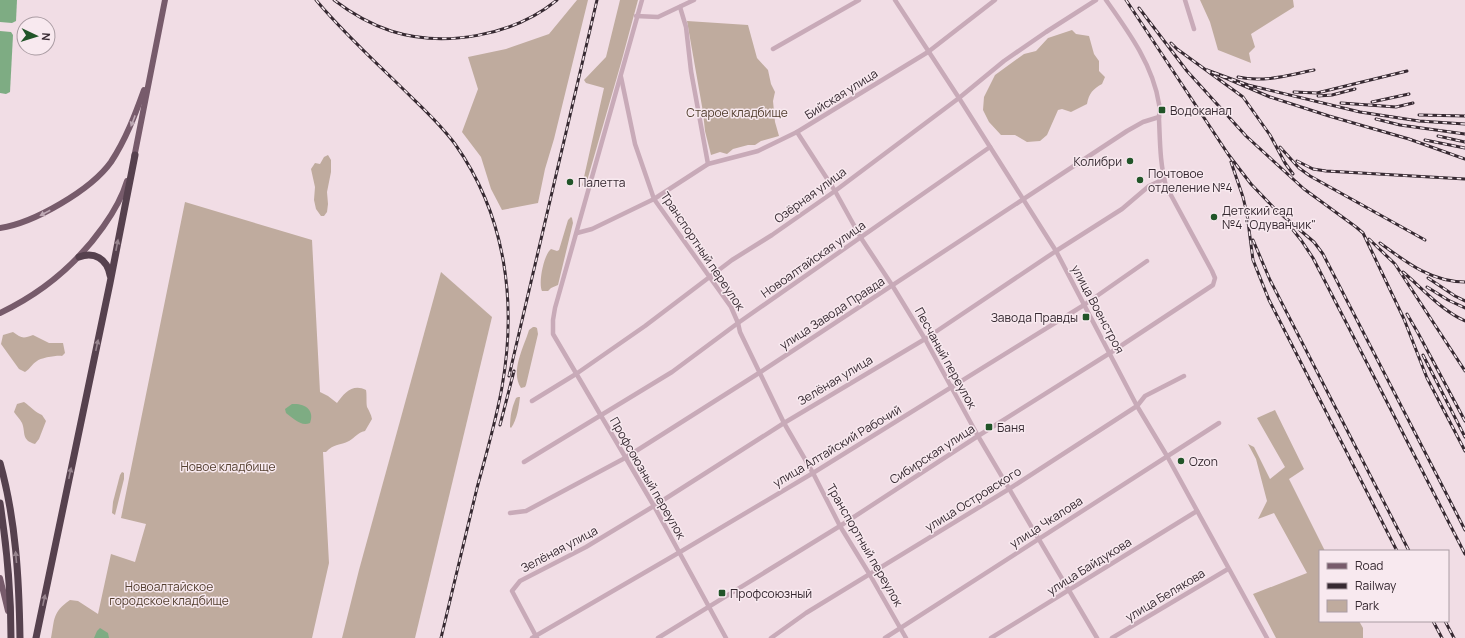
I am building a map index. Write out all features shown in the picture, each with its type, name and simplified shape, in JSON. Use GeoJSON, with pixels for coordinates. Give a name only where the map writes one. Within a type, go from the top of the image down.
{"type":"FeatureCollection","features":[{"type":"Feature","properties":{"kind":"highway"},"geometry":{"type":"LineString","coordinates":[[36,638],[110,283],[135,155]]}},
{"type":"Feature","properties":{"kind":"highway"},"geometry":{"type":"LineString","coordinates":[[79,257],[85,254],[98,256],[105,262],[108,268],[110,283]]}},
{"type":"Feature","properties":{"kind":"highway"},"geometry":{"type":"LineString","coordinates":[[0,463],[14,536],[18,578],[20,638]]}},
{"type":"Feature","properties":{"kind":"highway"},"geometry":{"type":"LineString","coordinates":[[0,503],[6,538],[11,638]]}},
{"type":"Feature","properties":{"kind":"main road"},"geometry":{"type":"LineString","coordinates":[[0,313],[22,302],[59,277],[96,237],[117,205],[127,184],[135,155],[165,0]]}},
{"type":"Feature","properties":{"kind":"main road"},"geometry":{"type":"LineString","coordinates":[[0,228],[19,224],[47,212],[67,200],[99,175],[110,163],[130,129],[151,71]]}},
{"type":"Feature","properties":{"kind":"main road"},"geometry":{"type":"LineString","coordinates":[[0,578],[11,622]]}},
{"type":"Feature","properties":{"kind":"street"},"geometry":{"type":"LineString","coordinates":[[577,233],[621,77],[636,16],[642,0]]}},
{"type":"Feature","properties":{"kind":"street"},"geometry":{"type":"LineString","coordinates":[[636,16],[658,17],[694,0]]}},
{"type":"Feature","properties":{"kind":"street"},"geometry":{"type":"LineString","coordinates":[[774,50],[859,0]]}},
{"type":"Feature","properties":{"kind":"street","name":"улица Военстроя"},"geometry":{"type":"LineString","coordinates":[[895,0],[1025,200],[1056,251],[1137,406],[1167,456],[1267,638]]}},
{"type":"Feature","properties":{"kind":"street","name":"Бийская улица"},"geometry":{"type":"LineString","coordinates":[[577,233],[592,229],[654,199],[708,164],[758,152],[798,132],[928,52],[995,0]]}},
{"type":"Feature","properties":{"kind":"street","name":"Озёрная улица"},"geometry":{"type":"LineString","coordinates":[[532,402],[576,374],[645,326],[732,260],[772,235],[835,191],[959,98],[1004,61],[1096,0]]}},
{"type":"Feature","properties":{"kind":"street"},"geometry":{"type":"LineString","coordinates":[[1106,0],[1125,28],[1147,67],[1155,86],[1159,105],[1164,179]]}},
{"type":"Feature","properties":{"kind":"street"},"geometry":{"type":"LineString","coordinates":[[1185,0],[1194,29]]}},
{"type":"Feature","properties":{"kind":"street"},"geometry":{"type":"LineString","coordinates":[[680,7],[686,27],[692,79],[708,164]]}},
{"type":"Feature","properties":{"kind":"street","name":"Транспортный переулок"},"geometry":{"type":"LineString","coordinates":[[621,77],[635,144],[654,199],[731,306],[740,332],[784,423],[813,473],[840,526],[906,638]]}},
{"type":"Feature","properties":{"kind":"street","name":"улица Завода Правда"},"geometry":{"type":"LineString","coordinates":[[510,513],[526,511],[626,458],[1025,200],[1127,131],[1143,122],[1159,117]]}},
{"type":"Feature","properties":{"kind":"street","name":"Песчаный переулок"},"geometry":{"type":"LineString","coordinates":[[798,132],[835,191],[861,238],[925,339],[978,436],[1097,638]]}},
{"type":"Feature","properties":{"kind":"street","name":"Новоалтайская улица"},"geometry":{"type":"LineString","coordinates":[[524,462],[672,372],[738,323],[990,147]]}},
{"type":"Feature","properties":{"kind":"street","name":"Зелёная улица"},"geometry":{"type":"LineString","coordinates":[[535,637],[512,591],[520,581],[586,547],[654,506],[784,423],[925,339],[1056,251],[1122,209],[1149,186],[1164,179]]}},
{"type":"Feature","properties":{"kind":"street","name":"Сибирская улица"},"geometry":{"type":"LineString","coordinates":[[658,638],[840,526],[1210,287],[1214,283],[1215,278],[1166,186],[1164,179]]}},
{"type":"Feature","properties":{"kind":"street","name":"Профсоюзный переулок"},"geometry":{"type":"LineString","coordinates":[[577,233],[555,308],[552,329],[555,339],[654,506],[726,638]]}},
{"type":"Feature","properties":{"kind":"street","name":"улица Алтайский Рабочий"},"geometry":{"type":"LineString","coordinates":[[535,637],[813,473],[1084,305],[1147,261]]}},
{"type":"Feature","properties":{"kind":"street","name":"улица Островского"},"geometry":{"type":"LineString","coordinates":[[771,638],[806,613],[1009,489],[1137,406],[1144,396],[1184,376]]}},
{"type":"Feature","properties":{"kind":"street","name":"улица Чкалова"},"geometry":{"type":"LineString","coordinates":[[885,638],[1220,423]]}},
{"type":"Feature","properties":{"kind":"street","name":"улица Байдукова"},"geometry":{"type":"LineString","coordinates":[[991,638],[1197,511]]}},
{"type":"Feature","properties":{"kind":"street","name":"улица Белякова"},"geometry":{"type":"LineString","coordinates":[[1112,638],[1228,569]]}},
{"type":"Feature","properties":{"kind":"green space"},"geometry":{"type":"Polygon","coordinates":[[[577,0],[588,0],[554,139],[545,169],[538,203],[502,210],[491,189],[481,157],[462,132],[478,89],[468,57],[506,49],[549,34],[577,0]]]}},
{"type":"Feature","properties":{"kind":"green space"},"geometry":{"type":"Polygon","coordinates":[[[620,0],[638,0],[587,181],[582,186],[604,88],[586,83],[584,80],[606,57],[620,0]]]}},
{"type":"Feature","properties":{"kind":"green space"},"geometry":{"type":"Polygon","coordinates":[[[1200,0],[1293,0],[1294,7],[1251,34],[1255,47],[1249,53],[1251,63],[1218,50],[1210,22],[1200,0]]]}},
{"type":"Feature","properties":{"kind":"green space","name":"Старое кладбище"},"geometry":{"type":"Polygon","coordinates":[[[687,21],[748,25],[757,58],[768,70],[771,84],[775,92],[773,101],[775,122],[779,136],[761,141],[755,145],[748,145],[733,149],[727,154],[720,152],[711,155],[705,131],[687,21]]]}},
{"type":"Feature","properties":{"kind":"green space"},"geometry":{"type":"Polygon","coordinates":[[[1072,30],[1076,34],[1089,36],[1094,54],[1099,61],[1099,71],[1105,77],[1102,84],[1092,92],[1087,104],[1071,112],[1062,109],[1058,110],[1047,135],[1040,141],[1027,142],[1015,135],[1001,135],[989,122],[983,110],[984,97],[995,75],[1024,54],[1036,51],[1048,38],[1072,30]]]}},
{"type":"Feature","properties":{"kind":"green space"},"geometry":{"type":"Polygon","coordinates":[[[328,155],[331,160],[331,172],[327,192],[328,204],[327,212],[324,216],[321,216],[316,209],[314,200],[315,187],[311,169],[315,163],[320,164],[324,157],[328,155]]]}},
{"type":"Feature","properties":{"kind":"green space","name":"Новое кладбище"},"geometry":{"type":"Polygon","coordinates":[[[185,202],[312,240],[320,392],[337,403],[349,390],[353,388],[361,388],[366,390],[367,407],[372,419],[365,431],[343,444],[334,446],[326,452],[323,452],[329,563],[312,638],[51,638],[57,612],[70,600],[78,601],[98,614],[111,554],[135,562],[146,524],[121,518],[185,202]]]}},
{"type":"Feature","properties":{"kind":"green space"},"geometry":{"type":"Polygon","coordinates":[[[571,217],[573,223],[558,285],[548,291],[542,291],[541,276],[544,262],[548,252],[551,249],[557,251],[559,250],[568,220],[571,217]]]}},
{"type":"Feature","properties":{"kind":"green space"},"geometry":{"type":"Polygon","coordinates":[[[441,272],[492,317],[415,638],[342,638],[359,570],[441,272]]]}},
{"type":"Feature","properties":{"kind":"green space"},"geometry":{"type":"Polygon","coordinates":[[[533,327],[537,328],[538,334],[526,385],[525,387],[521,388],[518,381],[517,367],[529,330],[533,327]]]}},
{"type":"Feature","properties":{"kind":"green space"},"geometry":{"type":"Polygon","coordinates":[[[13,332],[22,337],[33,335],[49,343],[63,343],[65,353],[62,356],[49,357],[39,360],[25,372],[19,369],[1,344],[3,335],[13,332]]]}},
{"type":"Feature","properties":{"kind":"green space"},"geometry":{"type":"Polygon","coordinates":[[[518,397],[520,397],[517,413],[511,428],[510,423],[513,405],[518,397]]]}},
{"type":"Feature","properties":{"kind":"green space"},"geometry":{"type":"Polygon","coordinates":[[[24,402],[42,415],[46,421],[39,439],[35,444],[26,438],[22,423],[14,412],[17,404],[24,402]]]}},
{"type":"Feature","properties":{"kind":"green space"},"geometry":{"type":"Polygon","coordinates":[[[1275,410],[1304,469],[1289,479],[1324,550],[1319,550],[1319,622],[1360,622],[1363,628],[1363,638],[1276,638],[1253,594],[1307,573],[1274,513],[1258,519],[1267,501],[1256,459],[1248,444],[1254,447],[1270,479],[1285,467],[1257,418],[1275,410]]]}},
{"type":"Feature","properties":{"kind":"green space"},"geometry":{"type":"Polygon","coordinates":[[[122,472],[124,473],[124,479],[115,515],[112,513],[113,502],[122,472]]]}},
{"type":"Feature","properties":{"kind":"shaded area"},"geometry":{"type":"Polygon","coordinates":[[[0,0],[17,0],[16,21],[12,23],[0,22],[0,0]]]}},
{"type":"Feature","properties":{"kind":"shaded area"},"geometry":{"type":"Polygon","coordinates":[[[0,31],[11,32],[13,35],[10,92],[6,94],[0,93],[0,31]]]}},
{"type":"Feature","properties":{"kind":"shaded area"},"geometry":{"type":"Polygon","coordinates":[[[292,404],[305,406],[308,408],[311,414],[310,423],[300,423],[286,413],[285,409],[292,404]]]}},
{"type":"Feature","properties":{"kind":"shaded area"},"geometry":{"type":"Polygon","coordinates":[[[100,628],[108,633],[109,638],[94,638],[100,628]]]}},
{"type":"Feature","properties":{"kind":"railway"},"geometry":{"type":"LineString","coordinates":[[316,0],[335,22],[435,121],[455,144],[472,172],[486,200],[496,230],[503,261],[507,292],[508,323],[502,387],[494,425],[477,488],[441,638]]}},
{"type":"Feature","properties":{"kind":"railway"},"geometry":{"type":"LineString","coordinates":[[334,0],[361,18],[383,28],[412,36],[433,38],[455,38],[499,30],[520,22],[557,0]]}},
{"type":"Feature","properties":{"kind":"railway"},"geometry":{"type":"LineString","coordinates":[[509,376],[597,0]]}},
{"type":"Feature","properties":{"kind":"railway"},"geometry":{"type":"LineString","coordinates":[[1126,0],[1228,154],[1251,184],[1275,209],[1314,242],[1323,254],[1465,530]]}},
{"type":"Feature","properties":{"kind":"railway"},"geometry":{"type":"LineString","coordinates":[[1139,8],[1187,71],[1246,136],[1304,189],[1363,233],[1404,319],[1427,378],[1465,451]]}},
{"type":"Feature","properties":{"kind":"railway"},"geometry":{"type":"LineString","coordinates":[[1171,43],[1177,49],[1243,97],[1270,135],[1285,163],[1293,174]]}},
{"type":"Feature","properties":{"kind":"railway"},"geometry":{"type":"LineString","coordinates":[[1465,124],[1419,121],[1360,112],[1248,85],[1207,70],[1270,97],[1409,139],[1465,159]]}},
{"type":"Feature","properties":{"kind":"railway"},"geometry":{"type":"LineString","coordinates":[[1238,77],[1247,79],[1266,79],[1314,70]]}},
{"type":"Feature","properties":{"kind":"railway"},"geometry":{"type":"LineString","coordinates":[[1294,92],[1317,93],[1407,71]]}},
{"type":"Feature","properties":{"kind":"railway"},"geometry":{"type":"LineString","coordinates":[[1318,96],[1332,95],[1355,89]]}},
{"type":"Feature","properties":{"kind":"railway"},"geometry":{"type":"LineString","coordinates":[[1372,102],[1409,94]]}},
{"type":"Feature","properties":{"kind":"railway"},"geometry":{"type":"LineString","coordinates":[[1341,103],[1396,107],[1413,103]]}},
{"type":"Feature","properties":{"kind":"railway"},"geometry":{"type":"LineString","coordinates":[[1419,115],[1465,116]]}},
{"type":"Feature","properties":{"kind":"railway"},"geometry":{"type":"LineString","coordinates":[[1376,119],[1400,125],[1465,134]]}},
{"type":"Feature","properties":{"kind":"railway"},"geometry":{"type":"LineString","coordinates":[[1438,136],[1465,142]]}},
{"type":"Feature","properties":{"kind":"railway"},"geometry":{"type":"LineString","coordinates":[[1425,140],[1465,148]]}},
{"type":"Feature","properties":{"kind":"railway"},"geometry":{"type":"LineString","coordinates":[[1280,147],[1299,168],[1310,176],[1425,240]]}},
{"type":"Feature","properties":{"kind":"railway"},"geometry":{"type":"LineString","coordinates":[[1297,161],[1313,169],[1326,171],[1465,179]]}},
{"type":"Feature","properties":{"kind":"railway"},"geometry":{"type":"LineString","coordinates":[[1231,162],[1247,214],[1253,260],[1269,300],[1396,550]]}},
{"type":"Feature","properties":{"kind":"railway"},"geometry":{"type":"LineString","coordinates":[[1293,230],[1313,258],[1465,554]]}},
{"type":"Feature","properties":{"kind":"railway"},"geometry":{"type":"LineString","coordinates":[[1369,239],[1395,264],[1465,371]]}},
{"type":"Feature","properties":{"kind":"railway"},"geometry":{"type":"LineString","coordinates":[[1253,240],[1270,280],[1408,550]]}},
{"type":"Feature","properties":{"kind":"railway"},"geometry":{"type":"LineString","coordinates":[[1380,243],[1409,264],[1430,275],[1441,279],[1465,282]]}},
{"type":"Feature","properties":{"kind":"railway"},"geometry":{"type":"LineString","coordinates":[[1403,272],[1440,305],[1465,321]]}},
{"type":"Feature","properties":{"kind":"railway"},"geometry":{"type":"LineString","coordinates":[[1428,278],[1465,301]]}},
{"type":"Feature","properties":{"kind":"railway"},"geometry":{"type":"LineString","coordinates":[[1427,287],[1448,300],[1465,308]]}},
{"type":"Feature","properties":{"kind":"railway"},"geometry":{"type":"LineString","coordinates":[[1407,314],[1465,421]]}},
{"type":"Feature","properties":{"kind":"railway"},"geometry":{"type":"LineString","coordinates":[[1423,355],[1465,437]]}},
{"type":"Feature","properties":{"kind":"railway"},"geometry":{"type":"LineString","coordinates":[[500,425],[514,371]]}},
{"type":"Feature","properties":{"kind":"railway"},"geometry":{"type":"LineString","coordinates":[[1434,622],[1442,638]]}},
{"type":"Feature","properties":{"kind":"railway"},"geometry":{"type":"LineString","coordinates":[[1446,622],[1454,638]]}},
{"type":"Feature","properties":{"kind":"place","name":"Водоканал"},"geometry":{"type":"Point","coordinates":[1162,110]}},
{"type":"Feature","properties":{"kind":"place","name":"Колибри"},"geometry":{"type":"Point","coordinates":[1130,161]}},
{"type":"Feature","properties":{"kind":"place","name":"Почтовое отделение №4"},"geometry":{"type":"Point","coordinates":[1140,180]}},
{"type":"Feature","properties":{"kind":"place","name":"Палетта"},"geometry":{"type":"Point","coordinates":[570,182]}},
{"type":"Feature","properties":{"kind":"place","name":"Детский сад №4 \"Одуванчик\""},"geometry":{"type":"Point","coordinates":[1214,217]}},
{"type":"Feature","properties":{"kind":"place","name":"Завода Правды"},"geometry":{"type":"Point","coordinates":[1086,317]}},
{"type":"Feature","properties":{"kind":"place","name":"Баня"},"geometry":{"type":"Point","coordinates":[989,427]}},
{"type":"Feature","properties":{"kind":"place","name":"Ozon"},"geometry":{"type":"Point","coordinates":[1181,461]}},
{"type":"Feature","properties":{"kind":"place","name":"Профсоюзный"},"geometry":{"type":"Point","coordinates":[722,593]}},
{"type":"Feature","properties":{"kind":"park label","name":"Новоалтайское городское кладбище"},"geometry":{"type":"Point","coordinates":[169,593]}}]}
